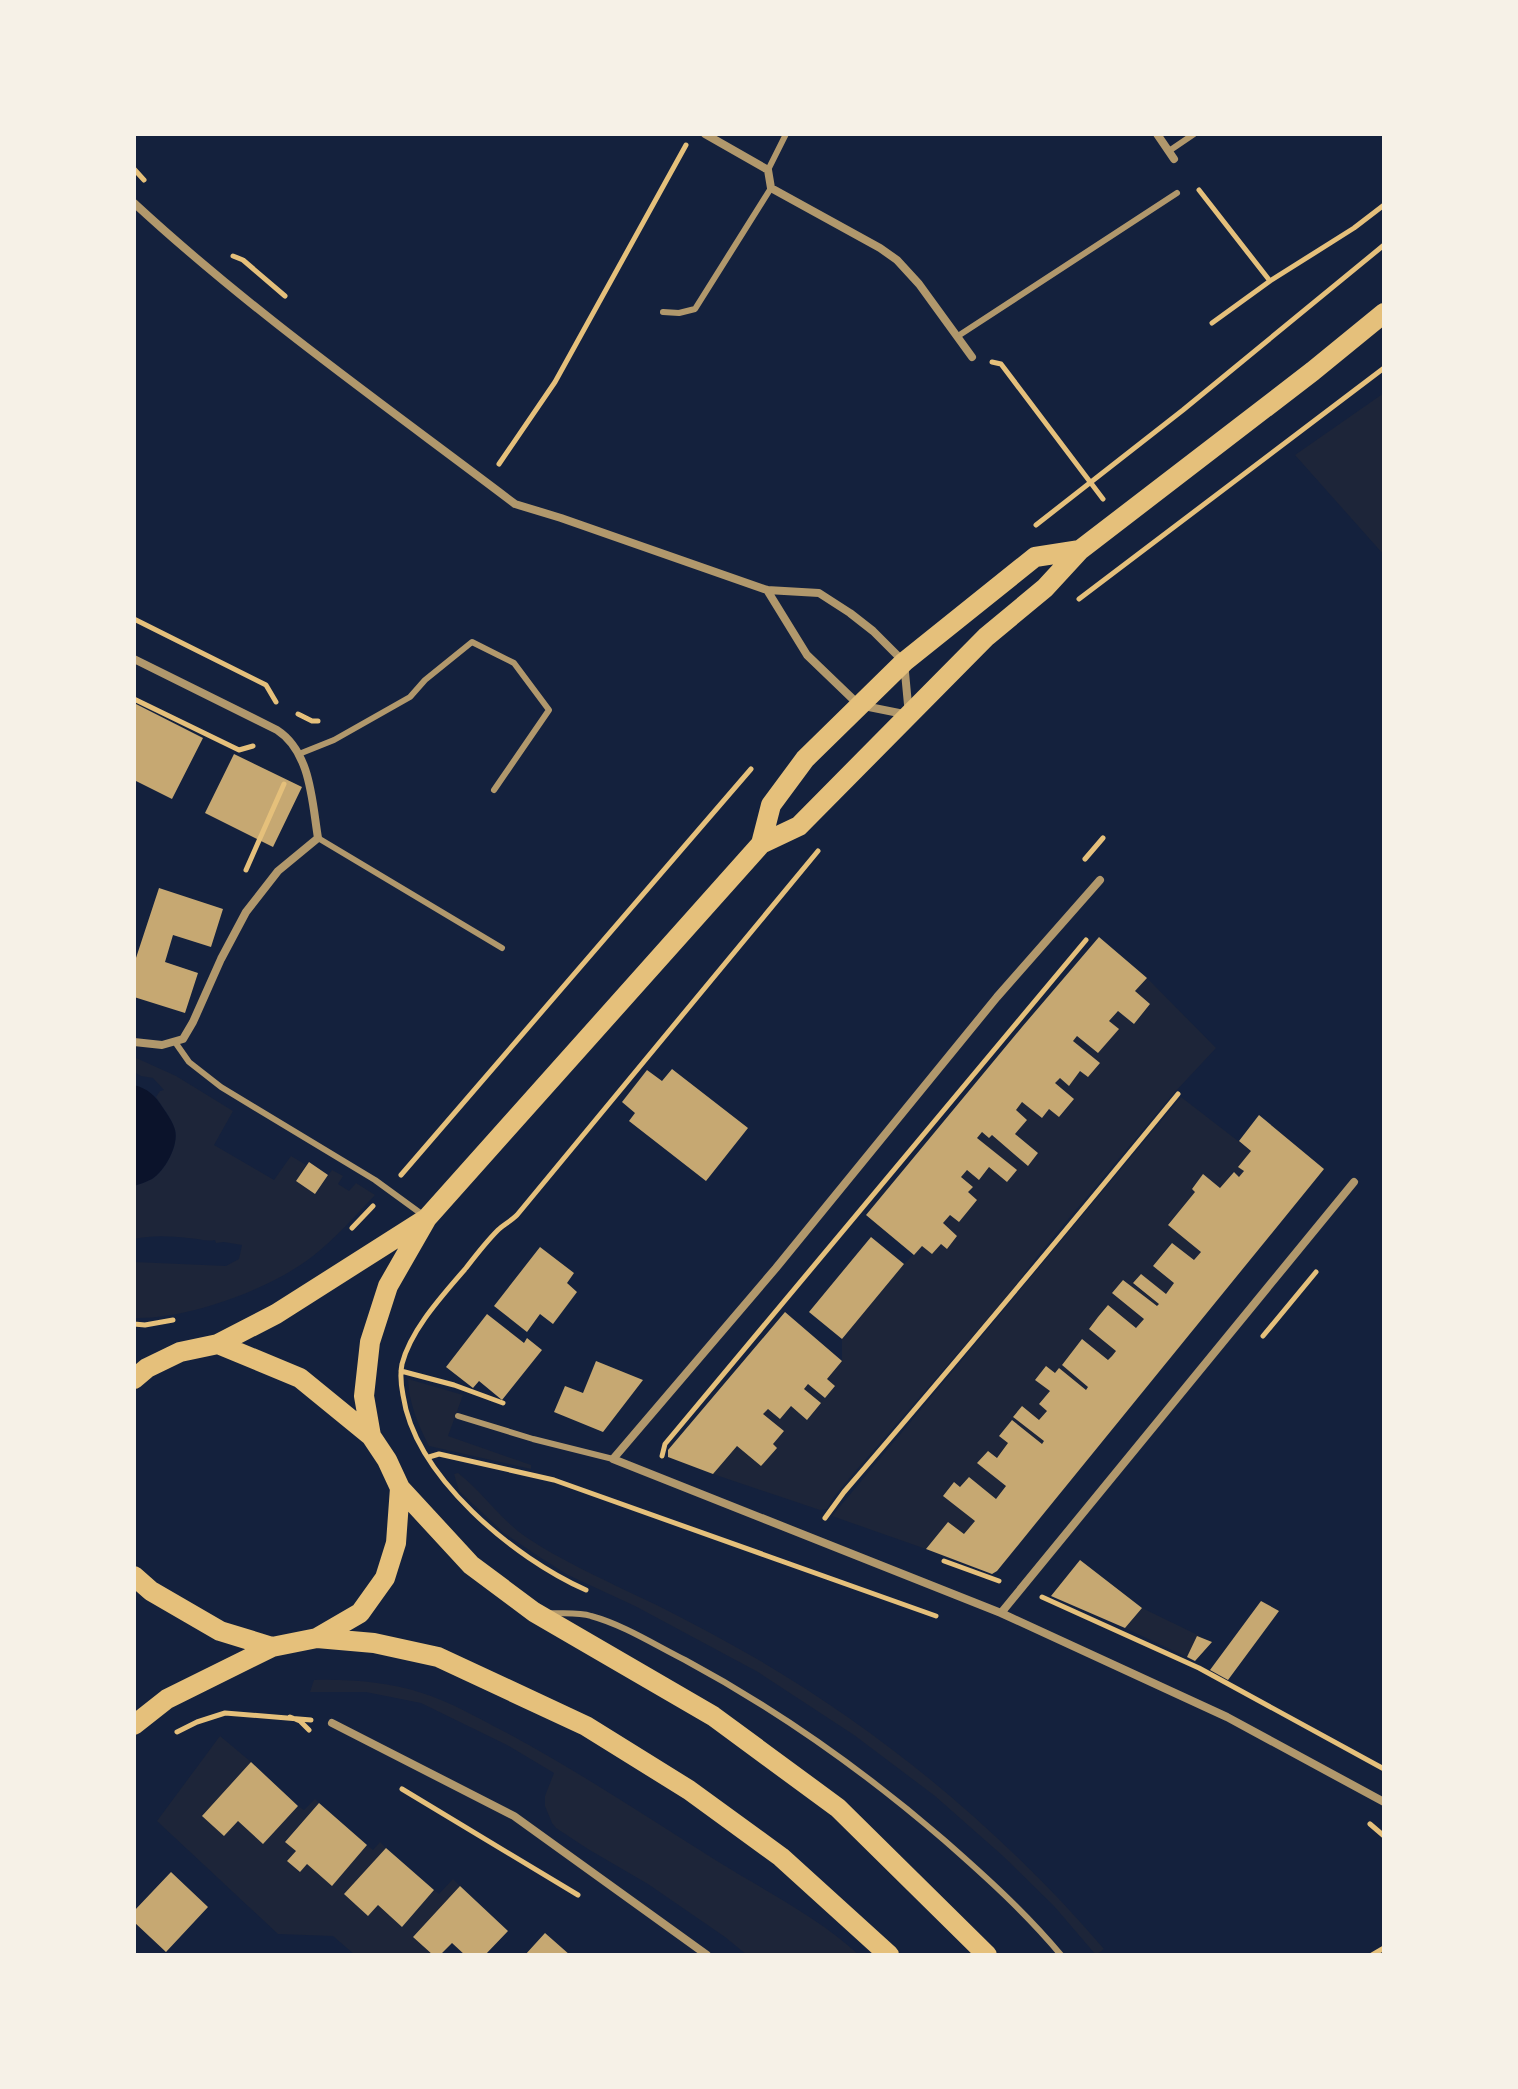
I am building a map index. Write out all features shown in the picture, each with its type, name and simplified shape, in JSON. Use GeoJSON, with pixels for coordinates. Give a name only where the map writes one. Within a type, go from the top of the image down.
{"type":"FeatureCollection","features":[{"type":"Feature","properties":{"kind":"main road"},"geometry":{"type":"LineString","coordinates":[[371,1436],[364,1396],[370,1342],[388,1286],[427,1218],[761,844],[799,826],[986,637],[1045,588],[1080,550],[1384,313]]}},
{"type":"Feature","properties":{"kind":"main road"},"geometry":{"type":"LineString","coordinates":[[761,844],[771,805],[805,759],[904,662],[1035,557],[1080,550]]}},
{"type":"Feature","properties":{"kind":"main road"},"geometry":{"type":"LineString","coordinates":[[134,1379],[147,1368],[180,1352],[218,1344],[276,1314],[427,1218]]}},
{"type":"Feature","properties":{"kind":"main road"},"geometry":{"type":"LineString","coordinates":[[218,1344],[300,1378],[371,1436],[400,1488],[471,1565],[534,1612],[713,1716],[838,1808],[987,1955]]}},
{"type":"Feature","properties":{"kind":"main road"},"geometry":{"type":"LineString","coordinates":[[317,1638],[360,1613],[385,1578],[396,1543],[400,1488]]}},
{"type":"Feature","properties":{"kind":"main road"},"geometry":{"type":"LineString","coordinates":[[134,1576],[151,1591],[220,1631],[272,1647]]}},
{"type":"Feature","properties":{"kind":"main road"},"geometry":{"type":"LineString","coordinates":[[134,1725],[167,1699],[272,1647],[317,1638],[374,1643],[438,1657],[586,1726],[689,1790],[781,1857],[889,1955]]}},
{"type":"Feature","properties":{"kind":"street"},"geometry":{"type":"LineString","coordinates":[[705,134],[768,170],[771,188],[897,260],[919,284],[972,357]]}},
{"type":"Feature","properties":{"kind":"street"},"geometry":{"type":"LineString","coordinates":[[1157,134],[1172,155]]}},
{"type":"Feature","properties":{"kind":"street"},"geometry":{"type":"LineString","coordinates":[[134,203],[192,256],[271,320],[515,504],[767,590],[819,593],[850,613],[904,662],[909,715],[859,705],[807,655],[767,590]]}},
{"type":"Feature","properties":{"kind":"street"},"geometry":{"type":"LineString","coordinates":[[134,659],[277,730],[292,742],[305,771],[318,838],[278,871],[246,912],[183,1039],[156,1045],[134,1042]]}},
{"type":"Feature","properties":{"kind":"street"},"geometry":{"type":"LineString","coordinates":[[1100,880],[997,997],[776,1268],[613,1459],[1001,1613],[1227,1717],[1384,1802]]}},
{"type":"Feature","properties":{"kind":"street"},"geometry":{"type":"LineString","coordinates":[[1001,1613],[1354,1182]]}},
{"type":"Feature","properties":{"kind":"street"},"geometry":{"type":"LineString","coordinates":[[332,1723],[514,1816],[707,1955]]}},
{"type":"Feature","properties":{"kind":"lane"},"geometry":{"type":"LineString","coordinates":[[768,170],[786,134]]}},
{"type":"Feature","properties":{"kind":"lane"},"geometry":{"type":"LineString","coordinates":[[1172,155],[1194,134]]}},
{"type":"Feature","properties":{"kind":"lane"},"geometry":{"type":"LineString","coordinates":[[663,312],[679,313],[695,309],[771,188]]}},
{"type":"Feature","properties":{"kind":"lane"},"geometry":{"type":"LineString","coordinates":[[958,336],[1177,193]]}},
{"type":"Feature","properties":{"kind":"lane"},"geometry":{"type":"LineString","coordinates":[[299,754],[334,740],[406,700],[425,680],[472,642],[514,663],[549,710],[494,790]]}},
{"type":"Feature","properties":{"kind":"lane"},"geometry":{"type":"LineString","coordinates":[[318,838],[502,948]]}},
{"type":"Feature","properties":{"kind":"lane"},"geometry":{"type":"LineString","coordinates":[[175,1042],[192,1065],[234,1096],[390,1189],[427,1218]]}},
{"type":"Feature","properties":{"kind":"lane"},"geometry":{"type":"LineString","coordinates":[[458,1416],[613,1459]]}},
{"type":"Feature","properties":{"kind":"lane"},"geometry":{"type":"LineString","coordinates":[[534,1612],[590,1615],[617,1626],[726,1683],[795,1726],[883,1788],[917,1817],[1006,1895],[1061,1955]]}},
{"type":"Feature","properties":{"kind":"path"},"geometry":{"type":"LineString","coordinates":[[487,483],[555,382],[693,134]]}},
{"type":"Feature","properties":{"kind":"path"},"geometry":{"type":"LineString","coordinates":[[1172,155],[1270,281]]}},
{"type":"Feature","properties":{"kind":"path"},"geometry":{"type":"LineString","coordinates":[[1212,323],[1384,205]]}},
{"type":"Feature","properties":{"kind":"path"},"geometry":{"type":"LineString","coordinates":[[1033,527],[1384,245]]}},
{"type":"Feature","properties":{"kind":"path"},"geometry":{"type":"LineString","coordinates":[[972,357],[1001,364],[1097,492]]}},
{"type":"Feature","properties":{"kind":"path"},"geometry":{"type":"LineString","coordinates":[[1074,603],[1384,368]]}},
{"type":"Feature","properties":{"kind":"path"},"geometry":{"type":"LineString","coordinates":[[134,619],[266,685],[282,707]]}},
{"type":"Feature","properties":{"kind":"path"},"geometry":{"type":"LineString","coordinates":[[134,699],[239,750],[260,746]]}},
{"type":"Feature","properties":{"kind":"path"},"geometry":{"type":"LineString","coordinates":[[292,712],[312,721],[326,719]]}},
{"type":"Feature","properties":{"kind":"path"},"geometry":{"type":"LineString","coordinates":[[344,1236],[390,1189],[751,769]]}},
{"type":"Feature","properties":{"kind":"path"},"geometry":{"type":"LineString","coordinates":[[242,878],[284,788],[282,776]]}},
{"type":"Feature","properties":{"kind":"path"},"geometry":{"type":"LineString","coordinates":[[1083,861],[1103,838]]}},
{"type":"Feature","properties":{"kind":"path"},"geometry":{"type":"LineString","coordinates":[[666,1461],[662,1453],[665,1444],[1086,940]]}},
{"type":"Feature","properties":{"kind":"path"},"geometry":{"type":"LineString","coordinates":[[825,1518],[1178,1094]]}},
{"type":"Feature","properties":{"kind":"path"},"geometry":{"type":"LineString","coordinates":[[134,1324],[183,1319]]}},
{"type":"Feature","properties":{"kind":"path"},"geometry":{"type":"LineString","coordinates":[[401,1371],[508,1404]]}},
{"type":"Feature","properties":{"kind":"path"},"geometry":{"type":"LineString","coordinates":[[428,1457],[439,1454],[554,1480],[940,1617]]}},
{"type":"Feature","properties":{"kind":"path"},"geometry":{"type":"LineString","coordinates":[[811,1513],[837,1523]]}},
{"type":"Feature","properties":{"kind":"path"},"geometry":{"type":"LineString","coordinates":[[931,1557],[1021,1589],[1199,1668],[1384,1769]]}},
{"type":"Feature","properties":{"kind":"path"},"geometry":{"type":"LineString","coordinates":[[170,1736],[197,1722],[225,1713],[290,1717],[315,1734]]}},
{"type":"Feature","properties":{"kind":"path"},"geometry":{"type":"LineString","coordinates":[[398,1786],[586,1900]]}},
{"type":"Feature","properties":{"kind":"path"},"geometry":{"type":"LineString","coordinates":[[1365,1821],[1384,1836]]}},
{"type":"Feature","properties":{"kind":"path"},"geometry":{"type":"LineString","coordinates":[[1372,1955],[1384,1948]]}},
{"type":"Feature","properties":{"kind":"shaded area"},"geometry":{"type":"Polygon","coordinates":[[[1384,393],[1384,555],[1295,455],[1384,393]]]}},
{"type":"Feature","properties":{"kind":"shaded area"},"geometry":{"type":"Polygon","coordinates":[[[1147,978],[1216,1048],[1174,1093],[1005,1299],[853,1474],[827,1509],[820,1510],[713,1474],[737,1446],[761,1466],[776,1448],[773,1444],[784,1431],[763,1414],[768,1409],[780,1418],[791,1406],[807,1420],[821,1403],[804,1389],[808,1384],[825,1398],[835,1386],[827,1379],[842,1361],[842,1339],[922,1246],[941,1244],[947,1249],[957,1236],[943,1223],[950,1215],[959,1222],[977,1200],[968,1192],[973,1187],[961,1177],[967,1170],[979,1180],[989,1167],[1007,1182],[1016,1171],[977,1138],[982,1132],[989,1138],[992,1135],[1028,1165],[1038,1153],[1015,1134],[1016,1110],[1022,1102],[1041,1118],[1049,1109],[1060,1117],[1074,1099],[1055,1083],[1060,1078],[1069,1085],[1080,1071],[1099,1063],[1073,1041],[1077,1036],[1098,1053],[1118,1029],[1109,1021],[1118,1011],[1134,1024],[1150,1004],[1135,991],[1147,978]]]}},
{"type":"Feature","properties":{"kind":"shaded area"},"geometry":{"type":"Polygon","coordinates":[[[134,1057],[176,1076],[233,1111],[214,1145],[274,1180],[291,1156],[306,1165],[296,1181],[315,1194],[332,1170],[343,1176],[338,1184],[349,1191],[356,1183],[375,1195],[321,1249],[275,1280],[203,1308],[134,1318],[134,1262],[226,1266],[239,1259],[242,1245],[174,1237],[134,1239],[134,1186],[152,1179],[162,1170],[173,1150],[176,1136],[172,1121],[156,1097],[164,1090],[153,1078],[134,1072],[134,1057]]]}},
{"type":"Feature","properties":{"kind":"shaded area"},"geometry":{"type":"Polygon","coordinates":[[[134,1085],[157,1099],[171,1121],[176,1136],[173,1150],[162,1170],[152,1179],[134,1186],[134,1085]]]}},
{"type":"Feature","properties":{"kind":"shaded area"},"geometry":{"type":"Polygon","coordinates":[[[1181,1097],[1251,1151],[1239,1167],[1244,1171],[1239,1177],[1233,1172],[1220,1188],[1203,1175],[1192,1188],[1195,1192],[1168,1224],[1201,1252],[1194,1260],[1171,1243],[1153,1266],[1174,1283],[1166,1294],[1140,1274],[1133,1284],[1159,1304],[1157,1306],[1123,1280],[1112,1293],[1144,1319],[1136,1328],[1108,1305],[1089,1329],[1116,1351],[1108,1360],[1082,1340],[1062,1365],[1088,1387],[1086,1390],[1059,1369],[1050,1391],[1039,1404],[1047,1411],[1039,1420],[1022,1406],[1014,1417],[1044,1441],[1042,1444],[1012,1420],[999,1436],[1008,1443],[997,1458],[988,1451],[978,1463],[1006,1486],[996,1499],[969,1477],[960,1487],[954,1483],[944,1497],[975,1521],[964,1534],[948,1522],[926,1549],[832,1516],[1181,1097]]]}},
{"type":"Feature","properties":{"kind":"shaded area"},"geometry":{"type":"Polygon","coordinates":[[[408,1379],[463,1395],[448,1436],[531,1465],[531,1469],[429,1446],[415,1414],[408,1379]]]}},
{"type":"Feature","properties":{"kind":"shaded area"},"geometry":{"type":"Polygon","coordinates":[[[458,1473],[529,1539],[579,1568],[734,1646],[836,1709],[885,1744],[932,1781],[1023,1862],[1104,1949],[1096,1955],[1054,1906],[1003,1856],[935,1796],[854,1735],[758,1672],[635,1606],[568,1575],[541,1558],[504,1533],[459,1491],[454,1474],[458,1473]]]}},
{"type":"Feature","properties":{"kind":"shaded area"},"geometry":{"type":"Polygon","coordinates":[[[1142,1608],[1212,1642],[1195,1661],[1125,1628],[1142,1608]]]}},
{"type":"Feature","properties":{"kind":"shaded area"},"geometry":{"type":"Polygon","coordinates":[[[314,1680],[396,1686],[433,1697],[464,1711],[559,1762],[791,1905],[859,1955],[747,1955],[648,1884],[556,1828],[545,1806],[545,1796],[554,1773],[507,1745],[421,1703],[366,1692],[310,1692],[314,1680]]]}},
{"type":"Feature","properties":{"kind":"shaded area"},"geometry":{"type":"Polygon","coordinates":[[[220,1736],[251,1762],[203,1815],[224,1836],[238,1821],[263,1843],[298,1806],[304,1810],[315,1799],[319,1803],[285,1841],[296,1851],[287,1861],[299,1872],[307,1864],[332,1885],[367,1845],[373,1850],[380,1842],[386,1848],[344,1894],[368,1916],[378,1905],[402,1927],[434,1890],[439,1894],[453,1879],[460,1886],[413,1937],[433,1955],[355,1955],[333,1936],[278,1934],[157,1821],[220,1736]]]}},
{"type":"Feature","properties":{"kind":"building"},"geometry":{"type":"Polygon","coordinates":[[[134,703],[203,738],[172,799],[134,780],[134,703]]]}},
{"type":"Feature","properties":{"kind":"building"},"geometry":{"type":"Polygon","coordinates":[[[234,754],[302,787],[273,847],[205,813],[234,754]]]}},
{"type":"Feature","properties":{"kind":"building"},"geometry":{"type":"Polygon","coordinates":[[[159,888],[223,909],[211,947],[173,935],[165,962],[198,973],[185,1013],[134,997],[134,964],[159,888]]]}},
{"type":"Feature","properties":{"kind":"building"},"geometry":{"type":"Polygon","coordinates":[[[1099,937],[1147,978],[1135,991],[1150,1004],[1134,1024],[1118,1011],[1109,1021],[1119,1029],[1098,1053],[1077,1036],[1073,1041],[1100,1063],[1088,1077],[1080,1071],[1069,1086],[1060,1078],[1055,1083],[1074,1099],[1059,1117],[1049,1109],[1042,1118],[1022,1102],[1016,1110],[1027,1120],[1015,1134],[1038,1153],[1028,1166],[992,1135],[989,1138],[982,1132],[977,1138],[1017,1170],[1007,1182],[989,1167],[979,1180],[967,1170],[961,1177],[973,1187],[968,1192],[977,1200],[959,1222],[950,1215],[943,1223],[957,1236],[947,1249],[941,1244],[932,1254],[922,1246],[914,1255],[866,1215],[1099,937]]]}},
{"type":"Feature","properties":{"kind":"building"},"geometry":{"type":"Polygon","coordinates":[[[672,1069],[748,1128],[706,1181],[629,1121],[635,1113],[622,1102],[647,1070],[662,1081],[672,1069]]]}},
{"type":"Feature","properties":{"kind":"building"},"geometry":{"type":"Polygon","coordinates":[[[1259,1115],[1324,1169],[997,1571],[992,1574],[926,1549],[948,1522],[964,1534],[975,1521],[943,1496],[954,1482],[960,1487],[969,1477],[996,1499],[1006,1486],[977,1463],[988,1451],[997,1458],[1008,1443],[999,1436],[1012,1420],[1042,1444],[1044,1441],[1013,1417],[1022,1406],[1039,1420],[1047,1411],[1039,1404],[1050,1391],[1035,1380],[1046,1366],[1055,1373],[1059,1368],[1086,1390],[1088,1387],[1062,1365],[1082,1339],[1108,1360],[1116,1351],[1089,1329],[1098,1317],[1108,1305],[1136,1328],[1144,1319],[1112,1293],[1123,1280],[1157,1306],[1159,1304],[1133,1283],[1141,1274],[1166,1294],[1174,1283],[1153,1266],[1172,1243],[1194,1260],[1201,1252],[1168,1225],[1195,1192],[1192,1189],[1203,1174],[1220,1188],[1234,1172],[1239,1177],[1244,1171],[1238,1167],[1251,1151],[1239,1141],[1259,1115]]]}},
{"type":"Feature","properties":{"kind":"building"},"geometry":{"type":"Polygon","coordinates":[[[309,1162],[328,1175],[315,1194],[296,1181],[309,1162]]]}},
{"type":"Feature","properties":{"kind":"building"},"geometry":{"type":"Polygon","coordinates":[[[871,1237],[904,1264],[842,1339],[809,1312],[871,1237]]]}},
{"type":"Feature","properties":{"kind":"building"},"geometry":{"type":"Polygon","coordinates":[[[540,1247],[574,1273],[567,1283],[577,1292],[553,1324],[540,1314],[527,1332],[494,1306],[540,1247]]]}},
{"type":"Feature","properties":{"kind":"building"},"geometry":{"type":"Polygon","coordinates":[[[785,1312],[842,1361],[827,1379],[835,1386],[825,1398],[808,1384],[804,1389],[821,1403],[807,1420],[791,1406],[780,1419],[768,1409],[763,1414],[784,1431],[773,1444],[777,1448],[761,1466],[737,1446],[713,1474],[668,1457],[668,1450],[785,1312]]]}},
{"type":"Feature","properties":{"kind":"building"},"geometry":{"type":"Polygon","coordinates":[[[487,1314],[524,1343],[527,1338],[542,1350],[502,1400],[479,1381],[473,1388],[446,1367],[487,1314]]]}},
{"type":"Feature","properties":{"kind":"building"},"geometry":{"type":"Polygon","coordinates":[[[596,1361],[643,1380],[603,1432],[554,1412],[565,1386],[583,1393],[596,1361]]]}},
{"type":"Feature","properties":{"kind":"building"},"geometry":{"type":"Polygon","coordinates":[[[1080,1560],[1142,1608],[1125,1628],[1051,1596],[1080,1560]]]}},
{"type":"Feature","properties":{"kind":"building"},"geometry":{"type":"Polygon","coordinates":[[[1261,1601],[1279,1611],[1228,1680],[1210,1670],[1261,1601]]]}},
{"type":"Feature","properties":{"kind":"building"},"geometry":{"type":"Polygon","coordinates":[[[1197,1636],[1212,1642],[1195,1661],[1187,1657],[1197,1636]]]}},
{"type":"Feature","properties":{"kind":"building"},"geometry":{"type":"Polygon","coordinates":[[[251,1762],[298,1806],[263,1844],[238,1821],[224,1836],[202,1816],[251,1762]]]}},
{"type":"Feature","properties":{"kind":"building"},"geometry":{"type":"Polygon","coordinates":[[[319,1803],[367,1845],[332,1886],[307,1864],[300,1872],[287,1861],[296,1851],[285,1842],[319,1803]]]}},
{"type":"Feature","properties":{"kind":"building"},"geometry":{"type":"Polygon","coordinates":[[[386,1848],[434,1890],[402,1927],[378,1905],[368,1916],[344,1894],[386,1848]]]}},
{"type":"Feature","properties":{"kind":"building"},"geometry":{"type":"Polygon","coordinates":[[[171,1872],[208,1907],[166,1952],[134,1922],[134,1911],[171,1872]]]}},
{"type":"Feature","properties":{"kind":"building"},"geometry":{"type":"Polygon","coordinates":[[[460,1886],[508,1931],[485,1955],[465,1955],[452,1943],[440,1955],[433,1955],[413,1937],[460,1886]]]}},
{"type":"Feature","properties":{"kind":"building"},"geometry":{"type":"Polygon","coordinates":[[[545,1933],[570,1955],[525,1955],[545,1933]]]}}]}
